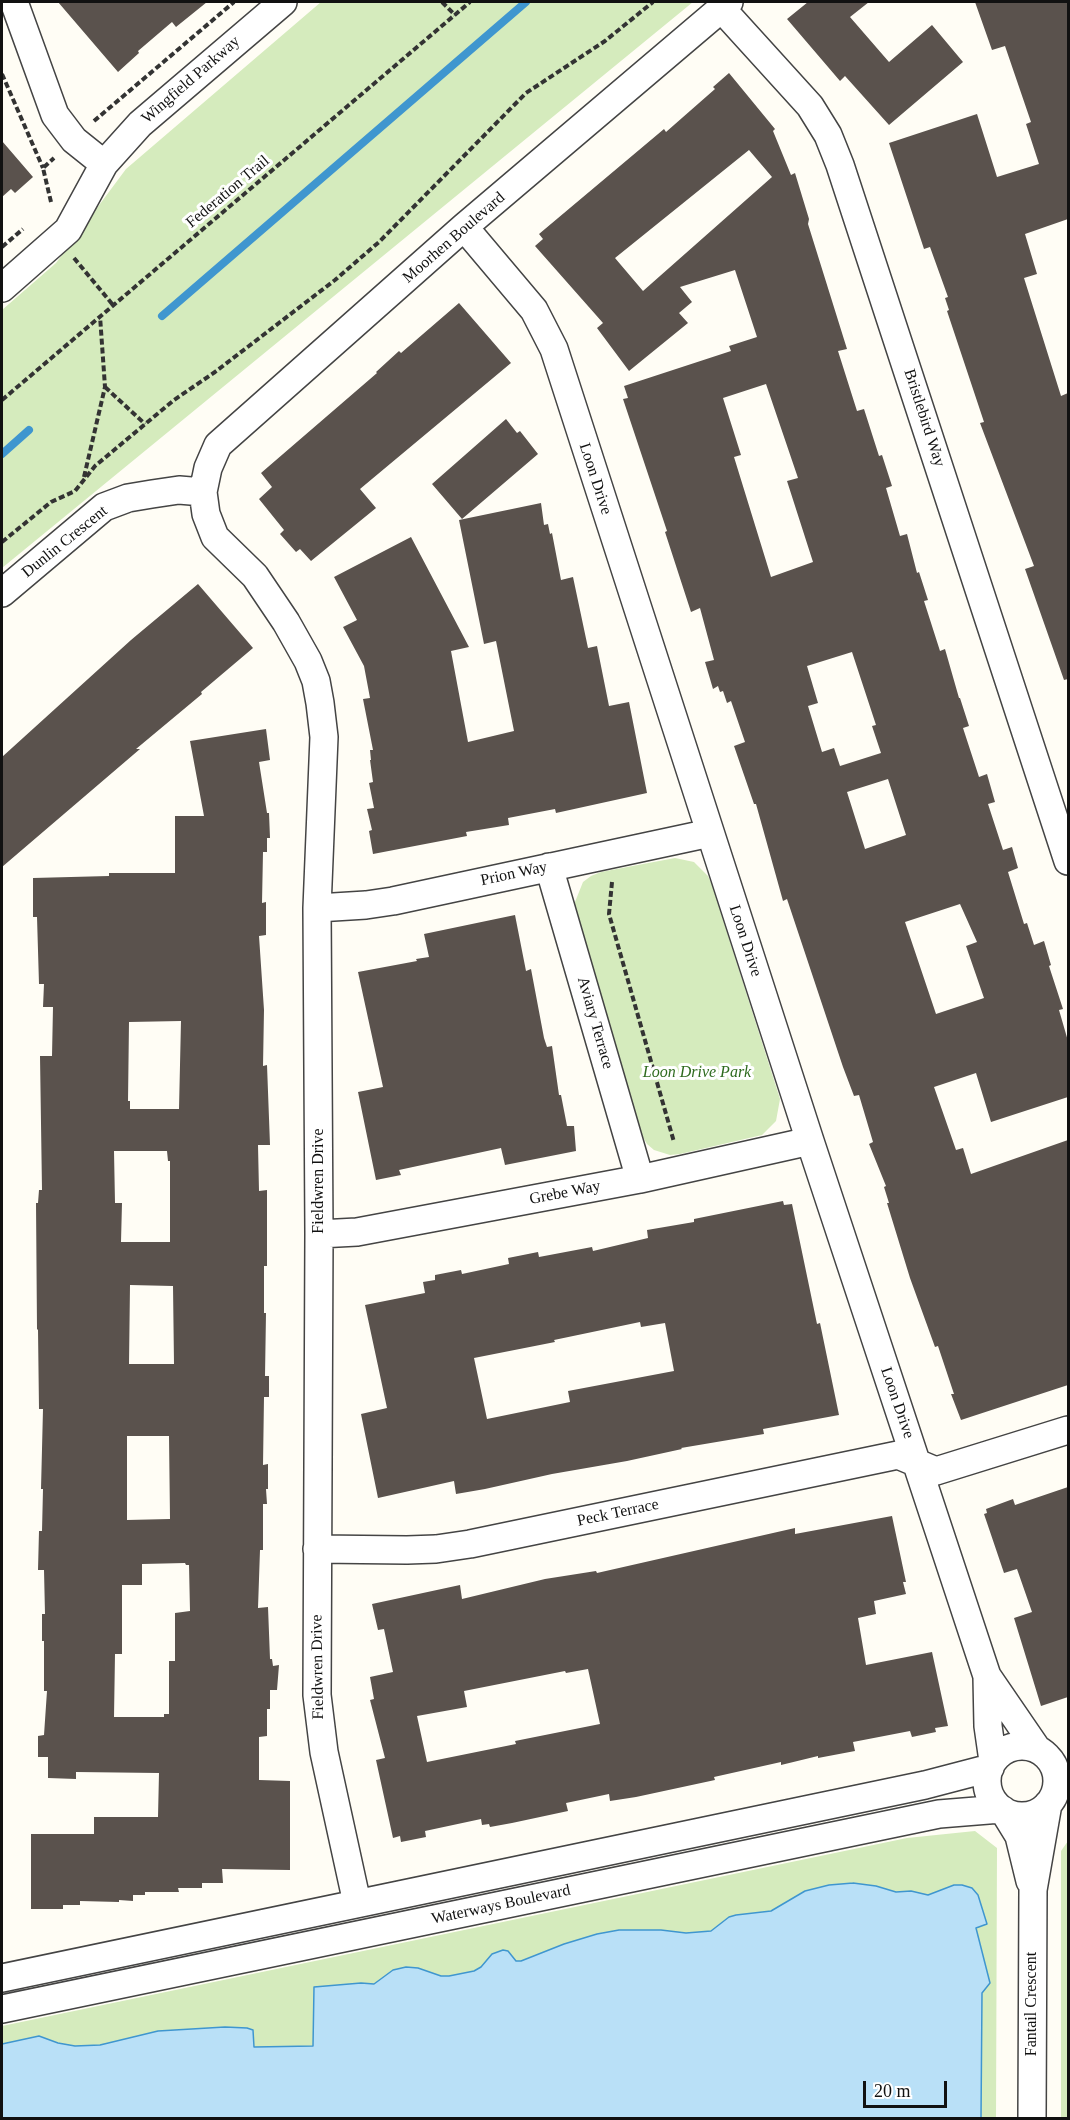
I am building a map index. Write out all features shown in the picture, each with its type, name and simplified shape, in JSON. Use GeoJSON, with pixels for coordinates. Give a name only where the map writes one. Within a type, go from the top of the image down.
{"type":"FeatureCollection","features":[{"type":"Feature","properties":{"kind":"street"},"geometry":{"type":"LineString","coordinates":[[14,2],[55,115],[74,140],[104,164]]}},
{"type":"Feature","properties":{"kind":"street","name":"Wingfield Parkway"},"geometry":{"type":"LineString","coordinates":[[2,288],[68,230],[104,164],[140,124],[283,2]]}},
{"type":"Feature","properties":{"kind":"street","name":"Moorhen Boulevard"},"geometry":{"type":"LineString","coordinates":[[203,492],[208,468],[218,445],[465,227],[725,5]]}},
{"type":"Feature","properties":{"kind":"street","name":"Bristlebird Way"},"geometry":{"type":"LineString","coordinates":[[725,5],[810,106],[828,135],[840,165],[1068,861]]}},
{"type":"Feature","properties":{"kind":"street","name":"Loon Drive"},"geometry":{"type":"LineString","coordinates":[[465,227],[534,310],[554,349],[810,1141],[987,1676],[991,1764]]}},
{"type":"Feature","properties":{"kind":"street","name":"Dunlin Crescent"},"geometry":{"type":"LineString","coordinates":[[2,593],[104,507],[128,498],[152,494],[179,490],[203,492]]}},
{"type":"Feature","properties":{"kind":"street","name":"Fieldwren Drive"},"geometry":{"type":"LineString","coordinates":[[203,492],[206,514],[215,537],[255,576],[298,641],[316,681],[324,737],[318,908],[318,1716],[357,1903]]}},
{"type":"Feature","properties":{"kind":"street","name":"Prion Way"},"geometry":{"type":"LineString","coordinates":[[318,908],[384,902],[710,833]]}},
{"type":"Feature","properties":{"kind":"street","name":"Aviary Terrace"},"geometry":{"type":"LineString","coordinates":[[549,867],[640,1179]]}},
{"type":"Feature","properties":{"kind":"street","name":"Grebe Way"},"geometry":{"type":"LineString","coordinates":[[319,1234],[357,1232],[640,1179],[810,1141]]}},
{"type":"Feature","properties":{"kind":"street"},"geometry":{"type":"LineString","coordinates":[[916,1461],[936,1471],[1068,1431]]}},
{"type":"Feature","properties":{"kind":"street","name":"Peck Terrace"},"geometry":{"type":"LineString","coordinates":[[317,1549],[355,1551],[436,1549],[470,1544],[898,1455],[916,1461]]}},
{"type":"Feature","properties":{"kind":"street","name":"Loon Drive"},"geometry":{"type":"LineString","coordinates":[[987,1676],[1050,1751]]}},
{"type":"Feature","properties":{"kind":"street"},"geometry":{"type":"LineString","coordinates":[[1013,1747],[1050,1751],[1056,1774],[1056,1798],[1042,1810],[1026,1816],[1002,1810],[988,1791],[987,1776],[991,1764],[999,1755],[1013,1747]]}},
{"type":"Feature","properties":{"kind":"street","name":"Waterways Boulevard"},"geometry":{"type":"LineString","coordinates":[[2,1978],[925,1785],[991,1764]]}},
{"type":"Feature","properties":{"kind":"street","name":"Fantail Crescent"},"geometry":{"type":"LineString","coordinates":[[1032,2118],[1033,1890],[1056,1798]]}},
{"type":"Feature","properties":{"kind":"street","name":"Waterways Boulevard"},"geometry":{"type":"LineString","coordinates":[[2,2009],[939,1814],[1002,1810]]}},
{"type":"Feature","properties":{"kind":"street","name":"Fantail Crescent"},"geometry":{"type":"LineString","coordinates":[[1002,1810],[1019,1836],[1033,1890]]}},
{"type":"Feature","properties":{"kind":"path"},"geometry":{"type":"LineString","coordinates":[[43,168],[234,2]]}},
{"type":"Feature","properties":{"kind":"path"},"geometry":{"type":"LineString","coordinates":[[442,2],[455,15]]}},
{"type":"Feature","properties":{"kind":"path","name":"Federation Trail"},"geometry":{"type":"LineString","coordinates":[[2,400],[470,2]]}},
{"type":"Feature","properties":{"kind":"path"},"geometry":{"type":"LineString","coordinates":[[2,542],[51,502],[75,491],[95,466],[145,424],[335,280],[380,242],[526,93],[605,41],[653,2]]}},
{"type":"Feature","properties":{"kind":"path"},"geometry":{"type":"LineString","coordinates":[[2,75],[43,168],[52,205]]}},
{"type":"Feature","properties":{"kind":"path"},"geometry":{"type":"LineString","coordinates":[[90,117],[94,122]]}},
{"type":"Feature","properties":{"kind":"path"},"geometry":{"type":"LineString","coordinates":[[2,248],[27,226]]}},
{"type":"Feature","properties":{"kind":"path"},"geometry":{"type":"LineString","coordinates":[[59,239],[113,305]]}},
{"type":"Feature","properties":{"kind":"path"},"geometry":{"type":"LineString","coordinates":[[83,481],[105,387],[100,316]]}},
{"type":"Feature","properties":{"kind":"path"},"geometry":{"type":"LineString","coordinates":[[105,387],[145,424]]}},
{"type":"Feature","properties":{"kind":"path"},"geometry":{"type":"LineString","coordinates":[[608,854],[612,887],[609,914],[674,1142]]}},
{"type":"Feature","properties":{"kind":"green space"},"geometry":{"type":"Polygon","coordinates":[[[321,2],[693,2],[2,568],[2,310],[56,263],[126,169],[321,2]]]}},
{"type":"Feature","properties":{"kind":"green space","name":"Loon Drive Park"},"geometry":{"type":"Polygon","coordinates":[[[675,858],[694,862],[708,876],[712,885],[780,1099],[776,1121],[762,1135],[670,1155],[654,1150],[647,1144],[640,1132],[575,912],[575,902],[583,882],[591,876],[601,872],[675,858]]]}},
{"type":"Feature","properties":{"kind":"green space"},"geometry":{"type":"Polygon","coordinates":[[[975,1831],[997,1848],[996,2118],[2,2118],[2,2026],[907,1838],[975,1831]]]}},
{"type":"Feature","properties":{"kind":"green space"},"geometry":{"type":"Polygon","coordinates":[[[1068,1841],[1068,2118],[1061,2118],[1061,1851],[1068,1841]]]}},
{"type":"Feature","properties":{"kind":"water"},"geometry":{"type":"Polygon","coordinates":[[[853,1883],[896,1892],[911,1891],[928,1895],[954,1885],[962,1885],[972,1888],[978,1895],[987,1924],[976,1928],[990,1983],[982,1993],[981,2118],[2,2118],[2,2044],[39,2036],[75,2046],[100,2045],[158,2031],[225,2027],[253,2030],[254,2047],[313,2046],[314,1987],[374,1984],[393,1970],[406,1967],[449,1976],[474,1971],[481,1967],[492,1954],[503,1950],[508,1951],[516,1961],[521,1961],[564,1944],[619,1930],[661,1930],[686,1933],[711,1931],[729,1917],[771,1911],[805,1891],[829,1885],[853,1883]]]}},
{"type":"Feature","properties":{"kind":"building"},"geometry":{"type":"Polygon","coordinates":[[[58,2],[207,2],[176,27],[172,22],[138,51],[139,53],[118,72],[58,2]]]}},
{"type":"Feature","properties":{"kind":"building"},"geometry":{"type":"Polygon","coordinates":[[[808,2],[869,2],[850,17],[889,62],[932,25],[963,62],[889,125],[845,76],[840,81],[787,19],[808,2]]]}},
{"type":"Feature","properties":{"kind":"building"},"geometry":{"type":"Polygon","coordinates":[[[975,2],[1068,2],[1068,219],[1025,234],[1037,274],[1024,278],[1061,396],[1068,393],[1068,679],[1064,680],[1025,569],[1034,566],[980,423],[984,422],[947,311],[949,310],[945,298],[948,297],[930,247],[924,249],[889,143],[977,114],[997,177],[1039,164],[1026,124],[1031,122],[1005,46],[992,50],[975,2]]]}},
{"type":"Feature","properties":{"kind":"building"},"geometry":{"type":"Polygon","coordinates":[[[729,73],[775,129],[773,131],[791,175],[795,173],[809,219],[808,224],[847,349],[838,351],[857,411],[864,409],[879,456],[882,455],[892,486],[886,488],[900,536],[907,534],[917,573],[919,572],[928,600],[924,601],[940,651],[945,649],[969,726],[963,728],[979,777],[987,774],[995,802],[988,804],[1003,850],[1012,847],[1018,868],[1008,872],[1024,924],[1027,923],[1034,945],[1044,941],[1051,965],[1049,966],[1063,1009],[1059,1010],[1068,1041],[1068,1097],[991,1122],[976,1073],[934,1087],[956,1150],[963,1148],[971,1174],[1068,1140],[1068,1385],[961,1420],[951,1394],[954,1394],[938,1346],[935,1347],[910,1278],[887,1203],[889,1203],[884,1187],[886,1186],[869,1144],[873,1142],[859,1095],[854,1096],[787,899],[783,901],[756,804],[754,804],[734,746],[745,742],[731,701],[727,703],[723,691],[720,692],[718,686],[713,689],[705,662],[714,660],[700,608],[691,612],[623,399],[628,398],[624,386],[731,351],[729,346],[757,337],[735,270],[680,287],[692,302],[679,313],[688,323],[629,371],[597,328],[603,323],[535,246],[543,239],[539,234],[664,129],[666,132],[715,89],[713,87],[729,73]],[[749,150],[615,258],[643,291],[772,177],[749,150]],[[766,384],[723,398],[741,455],[734,457],[771,577],[813,562],[787,481],[798,478],[766,384]],[[852,652],[807,666],[818,703],[808,706],[822,752],[834,748],[840,766],[881,753],[872,726],[876,725],[852,652]],[[888,779],[847,792],[865,849],[906,835],[888,779]],[[960,904],[905,922],[936,1014],[984,998],[966,946],[977,942],[960,904]]]}},
{"type":"Feature","properties":{"kind":"building"},"geometry":{"type":"Polygon","coordinates":[[[2,141],[33,177],[15,193],[11,189],[2,197],[2,141]]]}},
{"type":"Feature","properties":{"kind":"building"},"geometry":{"type":"Polygon","coordinates":[[[459,303],[511,363],[360,489],[376,508],[311,561],[300,549],[296,552],[280,534],[284,530],[259,499],[272,487],[261,473],[377,373],[399,351],[401,353],[459,303]]]}},
{"type":"Feature","properties":{"kind":"building"},"geometry":{"type":"Polygon","coordinates":[[[506,419],[517,433],[520,431],[538,454],[462,519],[432,484],[506,419]]]}},
{"type":"Feature","properties":{"kind":"building"},"geometry":{"type":"Polygon","coordinates":[[[541,503],[544,525],[548,524],[550,534],[552,533],[561,580],[573,577],[588,648],[597,646],[609,706],[629,702],[647,793],[556,813],[555,809],[508,818],[509,825],[466,832],[467,836],[373,854],[369,831],[372,830],[367,809],[374,808],[369,783],[373,782],[370,750],[373,750],[363,699],[370,698],[364,666],[343,627],[357,620],[334,577],[411,537],[469,647],[451,651],[468,742],[514,731],[496,641],[484,644],[459,520],[541,503]]]}},
{"type":"Feature","properties":{"kind":"building"},"geometry":{"type":"Polygon","coordinates":[[[198,584],[253,648],[136,749],[140,749],[2,867],[2,757],[131,640],[198,584]]]}},
{"type":"Feature","properties":{"kind":"building"},"geometry":{"type":"Polygon","coordinates":[[[266,729],[270,760],[259,762],[267,813],[269,813],[270,838],[267,838],[267,852],[263,852],[262,903],[266,902],[266,935],[259,936],[264,1010],[263,1066],[267,1065],[270,1145],[258,1145],[259,1191],[267,1190],[267,1266],[264,1266],[264,1313],[266,1313],[265,1376],[269,1376],[269,1397],[264,1397],[263,1465],[268,1464],[268,1489],[266,1489],[267,1504],[263,1504],[263,1550],[260,1550],[258,1608],[268,1607],[270,1659],[272,1659],[273,1666],[279,1665],[277,1690],[270,1690],[267,1736],[259,1737],[259,1780],[290,1781],[290,1870],[222,1869],[223,1883],[202,1883],[202,1888],[178,1888],[179,1892],[145,1892],[145,1895],[133,1895],[133,1901],[80,1901],[80,1905],[63,1905],[63,1909],[31,1909],[31,1834],[94,1834],[94,1817],[158,1817],[159,1773],[76,1772],[76,1779],[48,1778],[48,1757],[38,1757],[38,1736],[44,1735],[47,1691],[44,1691],[44,1641],[42,1641],[42,1614],[45,1614],[44,1570],[38,1570],[39,1531],[42,1531],[43,1409],[39,1409],[36,1203],[38,1203],[39,1190],[42,1190],[40,1056],[52,1056],[53,1007],[43,1007],[44,984],[39,984],[37,917],[33,917],[33,878],[109,876],[109,873],[175,873],[175,816],[204,816],[190,741],[266,729]],[[181,1021],[129,1022],[128,1101],[130,1101],[130,1109],[179,1109],[181,1021]],[[114,1151],[115,1203],[122,1203],[121,1242],[170,1242],[170,1161],[168,1161],[167,1151],[114,1151]],[[130,1285],[129,1364],[174,1364],[173,1286],[130,1285]],[[127,1436],[127,1520],[170,1519],[169,1436],[127,1436]],[[185,1563],[142,1564],[142,1585],[122,1585],[122,1654],[115,1654],[114,1717],[164,1717],[164,1714],[169,1714],[169,1661],[175,1661],[175,1613],[190,1611],[189,1565],[185,1563]]]}},
{"type":"Feature","properties":{"kind":"building"},"geometry":{"type":"Polygon","coordinates":[[[515,915],[526,971],[531,969],[544,1038],[547,1047],[552,1046],[559,1095],[561,1095],[567,1126],[574,1126],[576,1151],[505,1165],[501,1148],[399,1170],[401,1175],[376,1180],[358,1092],[383,1087],[358,972],[429,957],[424,934],[515,915]]]}},
{"type":"Feature","properties":{"kind":"building"},"geometry":{"type":"Polygon","coordinates":[[[783,1201],[784,1205],[792,1204],[839,1415],[763,1429],[764,1434],[681,1448],[485,1489],[456,1494],[454,1481],[378,1498],[361,1414],[387,1408],[365,1305],[425,1293],[423,1282],[435,1280],[435,1275],[461,1270],[462,1274],[509,1264],[508,1258],[538,1252],[539,1257],[592,1247],[593,1251],[648,1238],[647,1230],[694,1222],[694,1219],[783,1201]],[[640,1322],[474,1358],[487,1419],[570,1402],[568,1391],[674,1371],[665,1323],[641,1327],[640,1322]]]}},
{"type":"Feature","properties":{"kind":"building"},"geometry":{"type":"Polygon","coordinates":[[[1068,1487],[1068,1697],[1041,1706],[1014,1618],[1032,1612],[1017,1569],[1004,1573],[984,1514],[987,1513],[986,1509],[1013,1499],[1015,1505],[1068,1487]]]}},
{"type":"Feature","properties":{"kind":"building"},"geometry":{"type":"Polygon","coordinates":[[[892,1516],[906,1582],[903,1582],[906,1594],[874,1601],[876,1614],[858,1618],[866,1665],[932,1652],[948,1726],[935,1728],[936,1732],[912,1737],[910,1731],[853,1742],[855,1751],[818,1758],[818,1756],[781,1765],[781,1762],[714,1777],[715,1780],[636,1797],[610,1801],[609,1794],[566,1803],[568,1811],[512,1823],[490,1827],[489,1824],[482,1825],[481,1819],[425,1831],[426,1837],[401,1842],[400,1836],[393,1838],[376,1760],[385,1758],[370,1700],[374,1699],[370,1677],[393,1672],[384,1629],[378,1630],[372,1604],[460,1585],[462,1599],[545,1579],[596,1571],[597,1573],[795,1528],[795,1534],[892,1516]],[[588,1669],[566,1673],[565,1671],[464,1691],[467,1707],[417,1716],[427,1762],[600,1724],[588,1669]]]}},
{"type":"Feature","properties":{"kind":"waterway"},"geometry":{"type":"LineString","coordinates":[[162,316],[526,2]]}},
{"type":"Feature","properties":{"kind":"waterway"},"geometry":{"type":"LineString","coordinates":[[2,454],[29,430]]}}]}
